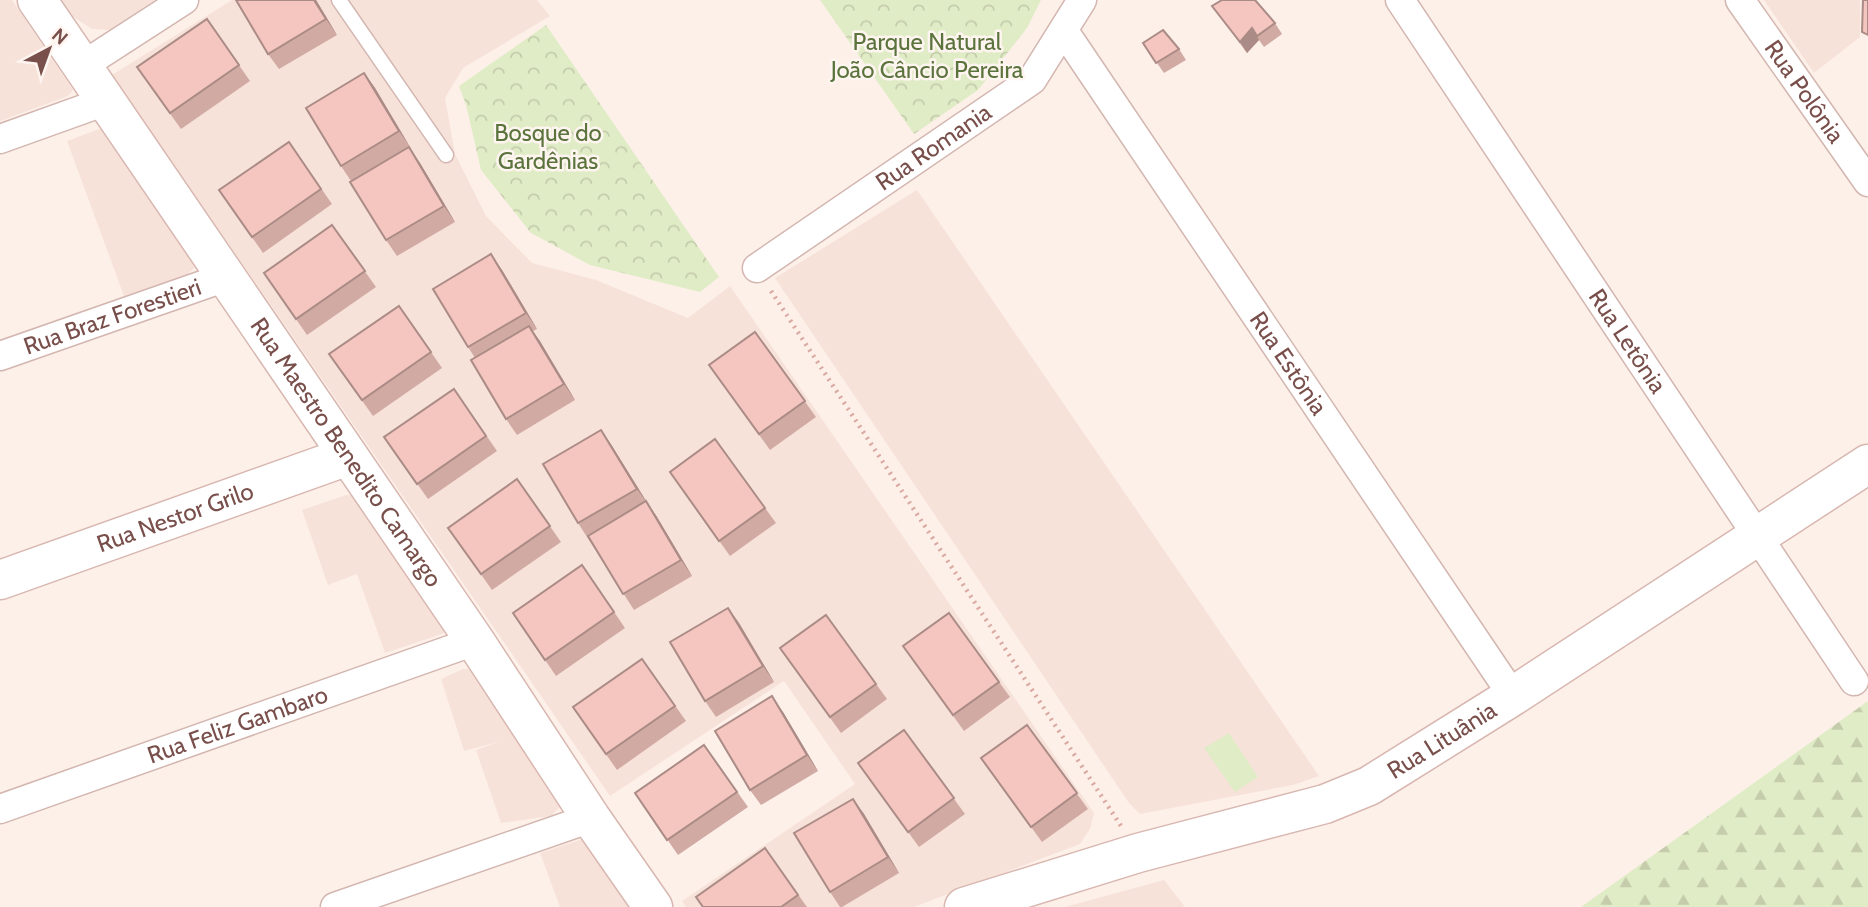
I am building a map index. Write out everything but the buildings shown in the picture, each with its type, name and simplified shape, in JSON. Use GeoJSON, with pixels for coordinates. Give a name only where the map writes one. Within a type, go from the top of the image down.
{"type":"FeatureCollection","features":[{"type":"Feature","properties":{"kind":"street","name":"Rua Maestro Benedito Camargo"},"geometry":{"type":"LineString","coordinates":[[37,0],[475,641],[653,907]]}},
{"type":"Feature","properties":{"kind":"street"},"geometry":{"type":"LineString","coordinates":[[82,66],[184,0]]}},
{"type":"Feature","properties":{"kind":"street","name":"Rua Romania"},"geometry":{"type":"LineString","coordinates":[[757,268],[1031,80],[1082,0]]}},
{"type":"Feature","properties":{"kind":"street","name":"Rua Letônia"},"geometry":{"type":"LineString","coordinates":[[1400,0],[1854,681]]}},
{"type":"Feature","properties":{"kind":"street","name":"Rua Polônia"},"geometry":{"type":"LineString","coordinates":[[1740,0],[1868,182]]}},
{"type":"Feature","properties":{"kind":"street","name":"Rua Estônia"},"geometry":{"type":"LineString","coordinates":[[1064,31],[1513,696]]}},
{"type":"Feature","properties":{"kind":"street"},"geometry":{"type":"LineString","coordinates":[[0,139],[106,101]]}},
{"type":"Feature","properties":{"kind":"street","name":"Rua Braz Forestieri"},"geometry":{"type":"LineString","coordinates":[[0,356],[226,277]]}},
{"type":"Feature","properties":{"kind":"street","name":"Rua Nestor Grilo"},"geometry":{"type":"LineString","coordinates":[[0,580],[348,456]]}},
{"type":"Feature","properties":{"kind":"street","name":"Rua Lituânia"},"geometry":{"type":"LineString","coordinates":[[964,907],[1139,853],[1325,804],[1369,786],[1513,696],[1868,464]]}},
{"type":"Feature","properties":{"kind":"street","name":"Rua Feliz Gambaro"},"geometry":{"type":"LineString","coordinates":[[0,809],[475,641]]}},
{"type":"Feature","properties":{"kind":"street"},"geometry":{"type":"LineString","coordinates":[[335,907],[592,818]]}},
{"type":"Feature","properties":{"kind":"lane"},"geometry":{"type":"LineString","coordinates":[[339,0],[446,155]]}},
{"type":"Feature","properties":{"kind":"path"},"geometry":{"type":"LineString","coordinates":[[757,268],[1139,853]]}},
{"type":"Feature","properties":{"kind":"shaded area"},"geometry":{"type":"Polygon","coordinates":[[[0,0],[12,0],[73,90],[68,96],[0,121],[0,0]]]}},
{"type":"Feature","properties":{"kind":"shaded area"},"geometry":{"type":"Polygon","coordinates":[[[59,0],[155,0],[110,30],[92,29],[69,14],[59,0]]]}},
{"type":"Feature","properties":{"kind":"shaded area"},"geometry":{"type":"Polygon","coordinates":[[[232,0],[537,0],[550,16],[463,68],[445,98],[455,154],[486,216],[532,263],[596,280],[688,318],[730,286],[1094,813],[1090,829],[1080,844],[914,907],[686,907],[682,901],[855,784],[784,681],[610,796],[112,75],[232,0]]]}},
{"type":"Feature","properties":{"kind":"shaded area"},"geometry":{"type":"Polygon","coordinates":[[[1764,0],[1860,0],[1860,37],[1814,73],[1764,0]]]}},
{"type":"Feature","properties":{"kind":"shaded area"},"geometry":{"type":"Polygon","coordinates":[[[102,128],[194,259],[195,267],[187,275],[124,296],[67,141],[102,128]]]}},
{"type":"Feature","properties":{"kind":"shaded area"},"geometry":{"type":"Polygon","coordinates":[[[917,190],[1319,776],[1293,785],[1140,814],[1129,803],[775,278],[917,190]]]}},
{"type":"Feature","properties":{"kind":"shaded area"},"geometry":{"type":"Polygon","coordinates":[[[346,495],[355,495],[446,630],[442,634],[385,653],[357,574],[328,585],[302,510],[346,495]]]}},
{"type":"Feature","properties":{"kind":"shaded area"},"geometry":{"type":"Polygon","coordinates":[[[463,669],[472,669],[563,804],[551,816],[501,823],[476,750],[498,742],[464,751],[441,679],[463,669]]]}},
{"type":"Feature","properties":{"kind":"shaded area"},"geometry":{"type":"Polygon","coordinates":[[[580,840],[593,842],[636,907],[560,907],[540,853],[580,840]]]}},
{"type":"Feature","properties":{"kind":"shaded area"},"geometry":{"type":"Polygon","coordinates":[[[1164,880],[1185,907],[1065,907],[1164,880]]]}},
{"type":"Feature","properties":{"kind":"green space","name":"Parque Natural João Câncio Pereira"},"geometry":{"type":"Polygon","coordinates":[[[820,0],[1041,0],[1027,28],[978,90],[914,134],[820,0]]]}},
{"type":"Feature","properties":{"kind":"green space","name":"Bosque do Gardênias"},"geometry":{"type":"Polygon","coordinates":[[[546,25],[719,277],[700,292],[590,265],[531,233],[481,170],[459,86],[546,25]]]}},
{"type":"Feature","properties":{"kind":"green space"},"geometry":{"type":"Polygon","coordinates":[[[1868,701],[1868,907],[1581,907],[1868,701]]]}},
{"type":"Feature","properties":{"kind":"green space"},"geometry":{"type":"Polygon","coordinates":[[[1229,733],[1258,777],[1235,792],[1204,748],[1229,733]]]}}]}
